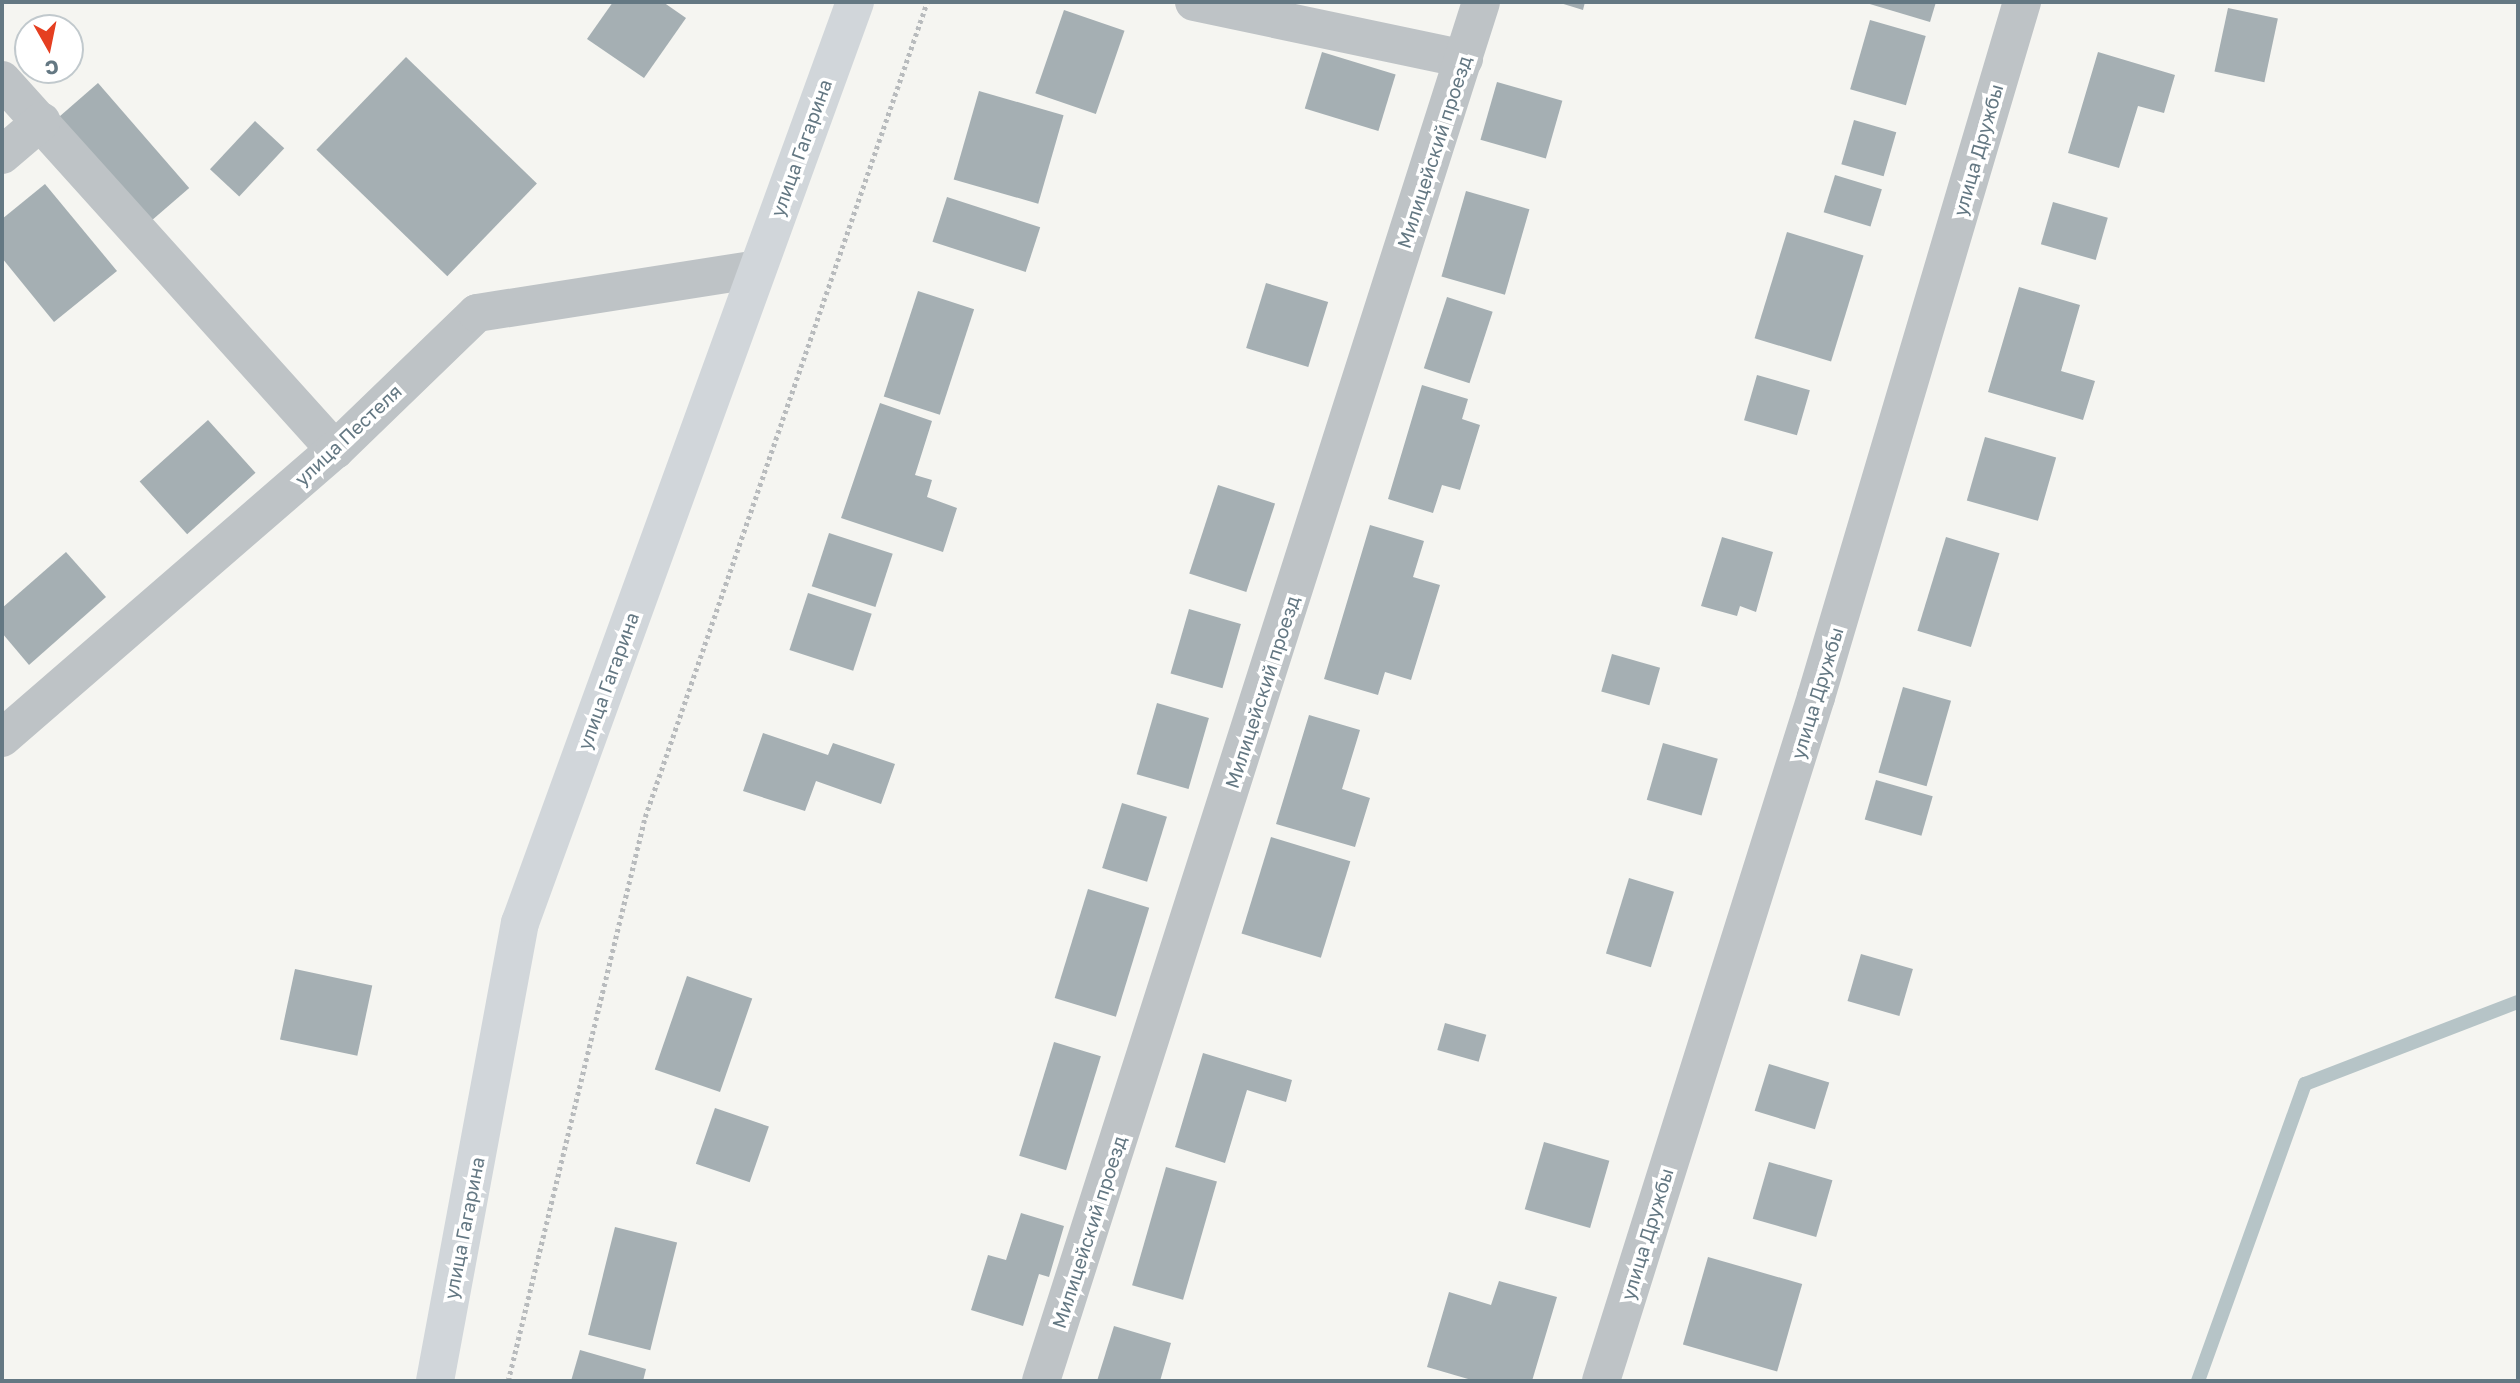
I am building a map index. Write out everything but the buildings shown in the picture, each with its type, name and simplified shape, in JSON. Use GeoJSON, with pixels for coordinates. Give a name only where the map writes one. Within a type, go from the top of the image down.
{"type":"FeatureCollection","features":[{"type":"Feature","properties":{"kind":"main road","name":"улица Гагарина"},"geometry":{"type":"LineString","coordinates":[[435,1381],[520,923],[855,2]]}},
{"type":"Feature","properties":{"kind":"street"},"geometry":{"type":"LineString","coordinates":[[1194,2],[1464,59]]}},
{"type":"Feature","properties":{"kind":"street","name":"Милицейский проезд"},"geometry":{"type":"LineString","coordinates":[[1041,1381],[1481,2]]}},
{"type":"Feature","properties":{"kind":"street","name":"улица Дружбы"},"geometry":{"type":"LineString","coordinates":[[1601,1381],[1816,696],[2022,2]]}},
{"type":"Feature","properties":{"kind":"street"},"geometry":{"type":"LineString","coordinates":[[2,80],[42,121],[335,450]]}},
{"type":"Feature","properties":{"kind":"street"},"geometry":{"type":"LineString","coordinates":[[2,155],[42,121]]}},
{"type":"Feature","properties":{"kind":"street","name":"улица Пестеля"},"geometry":{"type":"LineString","coordinates":[[2,738],[335,450],[477,313],[757,269]]}},
{"type":"Feature","properties":{"kind":"path"},"geometry":{"type":"LineString","coordinates":[[508,1381],[645,817],[927,2]]}},
{"type":"Feature","properties":{"kind":"waterway"},"geometry":{"type":"LineString","coordinates":[[2198,1381],[2305,1084],[2518,1002]]}}]}
